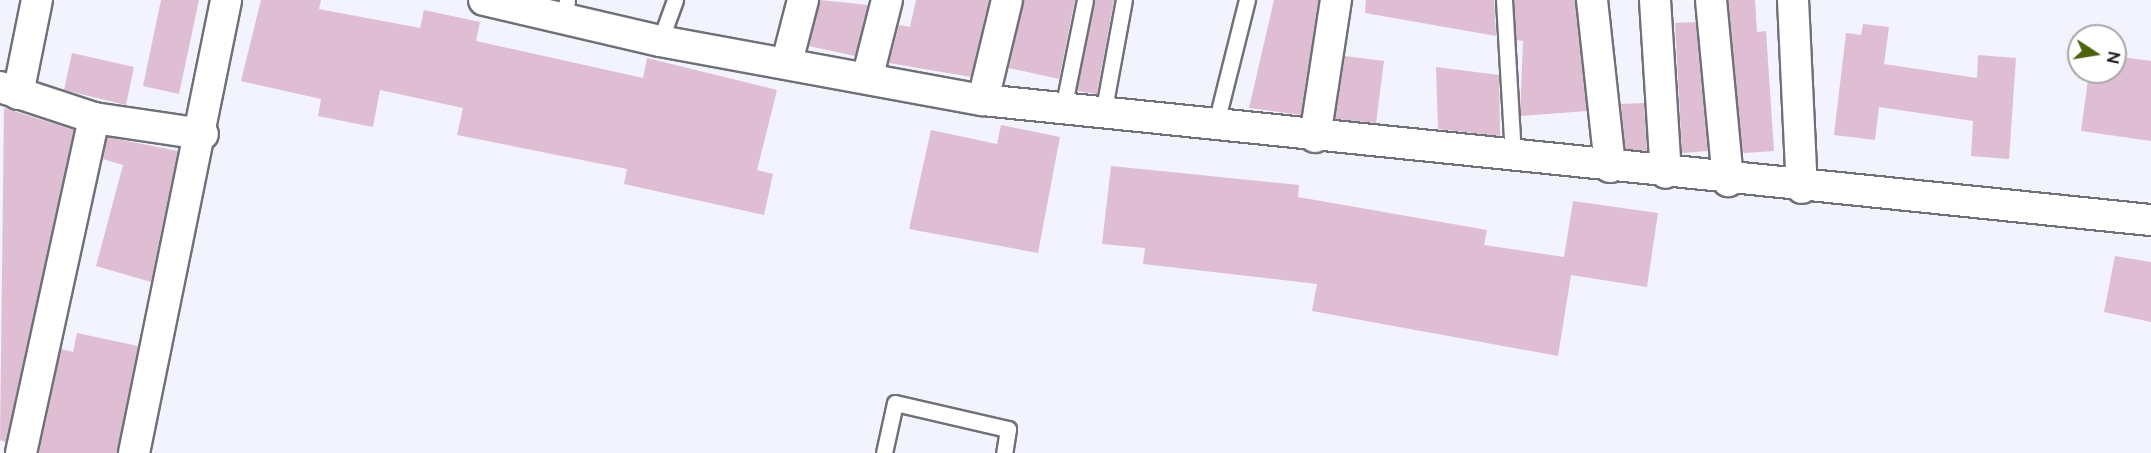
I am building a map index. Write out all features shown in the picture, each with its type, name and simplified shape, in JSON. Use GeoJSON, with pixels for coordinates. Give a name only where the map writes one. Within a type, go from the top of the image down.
{"type":"FeatureCollection","features":[{"type":"Feature","properties":{"kind":"street"},"geometry":{"type":"LineString","coordinates":[[37,0],[9,90],[94,118],[203,134]]}},
{"type":"Feature","properties":{"kind":"street"},"geometry":{"type":"LineString","coordinates":[[134,453],[203,134],[226,0]]}},
{"type":"Feature","properties":{"kind":"street"},"geometry":{"type":"LineString","coordinates":[[484,0],[566,9],[660,41],[868,75],[983,100],[1728,181],[2151,220]]}},
{"type":"Feature","properties":{"kind":"street"},"geometry":{"type":"LineString","coordinates":[[787,62],[803,0]]}},
{"type":"Feature","properties":{"kind":"street"},"geometry":{"type":"LineString","coordinates":[[868,75],[887,0]]}},
{"type":"Feature","properties":{"kind":"street"},"geometry":{"type":"LineString","coordinates":[[983,100],[1006,0]]}},
{"type":"Feature","properties":{"kind":"street"},"geometry":{"type":"LineString","coordinates":[[1315,137],[1336,0]]}},
{"type":"Feature","properties":{"kind":"street"},"geometry":{"type":"LineString","coordinates":[[1592,0],[1610,167]]}},
{"type":"Feature","properties":{"kind":"street"},"geometry":{"type":"LineString","coordinates":[[1655,0],[1666,173]]}},
{"type":"Feature","properties":{"kind":"street"},"geometry":{"type":"LineString","coordinates":[[1711,0],[1728,181]]}},
{"type":"Feature","properties":{"kind":"street"},"geometry":{"type":"LineString","coordinates":[[1793,0],[1802,188]]}},
{"type":"Feature","properties":{"kind":"street"},"geometry":{"type":"LineString","coordinates":[[21,453],[94,118]]}},
{"type":"Feature","properties":{"kind":"lane"},"geometry":{"type":"LineString","coordinates":[[660,41],[675,0]]}},
{"type":"Feature","properties":{"kind":"lane"},"geometry":{"type":"LineString","coordinates":[[1063,109],[1085,0]]}},
{"type":"Feature","properties":{"kind":"lane"},"geometry":{"type":"LineString","coordinates":[[1102,114],[1124,0]]}},
{"type":"Feature","properties":{"kind":"lane"},"geometry":{"type":"LineString","coordinates":[[1215,127],[1247,0]]}},
{"type":"Feature","properties":{"kind":"lane"},"geometry":{"type":"LineString","coordinates":[[1504,0],[1513,156]]}},
{"type":"Feature","properties":{"kind":"lane"},"geometry":{"type":"LineString","coordinates":[[884,453],[895,403],[1008,429],[1004,453]]}},
{"type":"Feature","properties":{"kind":"building"},"geometry":{"type":"Polygon","coordinates":[[[161,0],[199,0],[179,94],[143,86],[161,0]]]}},
{"type":"Feature","properties":{"kind":"building"},"geometry":{"type":"Polygon","coordinates":[[[261,0],[321,0],[319,9],[420,28],[424,10],[480,22],[476,41],[643,78],[647,58],[777,90],[757,170],[773,174],[764,215],[624,184],[627,169],[457,135],[463,108],[380,90],[373,127],[318,116],[321,99],[241,81],[261,0]]]}},
{"type":"Feature","properties":{"kind":"building"},"geometry":{"type":"Polygon","coordinates":[[[820,0],[868,5],[855,56],[809,46],[820,0]]]}},
{"type":"Feature","properties":{"kind":"building"},"geometry":{"type":"Polygon","coordinates":[[[916,0],[989,0],[971,77],[889,63],[899,25],[910,27],[916,0]]]}},
{"type":"Feature","properties":{"kind":"building"},"geometry":{"type":"Polygon","coordinates":[[[1024,0],[1075,0],[1059,79],[1009,68],[1024,0]]]}},
{"type":"Feature","properties":{"kind":"building"},"geometry":{"type":"Polygon","coordinates":[[[1095,0],[1114,0],[1097,94],[1077,91],[1095,0]]]}},
{"type":"Feature","properties":{"kind":"building"},"geometry":{"type":"Polygon","coordinates":[[[1274,0],[1319,0],[1301,115],[1249,108],[1274,0]]]}},
{"type":"Feature","properties":{"kind":"building"},"geometry":{"type":"Polygon","coordinates":[[[1366,0],[1494,0],[1496,36],[1365,13],[1366,0]]]}},
{"type":"Feature","properties":{"kind":"building"},"geometry":{"type":"Polygon","coordinates":[[[1514,0],[1575,0],[1587,111],[1520,116],[1523,41],[1516,40],[1514,0]]]}},
{"type":"Feature","properties":{"kind":"building"},"geometry":{"type":"Polygon","coordinates":[[[1728,0],[1755,0],[1757,32],[1766,31],[1774,151],[1744,153],[1742,149],[1728,0]]]}},
{"type":"Feature","properties":{"kind":"building"},"geometry":{"type":"Polygon","coordinates":[[[1696,22],[1708,151],[1682,153],[1675,23],[1696,22]]]}},
{"type":"Feature","properties":{"kind":"building"},"geometry":{"type":"Polygon","coordinates":[[[1863,24],[1889,27],[1884,64],[1977,78],[1978,55],[2016,58],[2009,159],[1971,156],[1973,121],[1879,107],[1875,140],[1834,135],[1846,33],[1861,35],[1863,24]]]}},
{"type":"Feature","properties":{"kind":"building"},"geometry":{"type":"Polygon","coordinates":[[[72,53],[134,67],[126,105],[64,90],[72,53]]]}},
{"type":"Feature","properties":{"kind":"building"},"geometry":{"type":"Polygon","coordinates":[[[1345,56],[1384,61],[1376,123],[1335,119],[1345,56]]]}},
{"type":"Feature","properties":{"kind":"building"},"geometry":{"type":"Polygon","coordinates":[[[2127,58],[2151,61],[2151,141],[2081,131],[2087,84],[2127,84],[2127,58]]]}},
{"type":"Feature","properties":{"kind":"building"},"geometry":{"type":"Polygon","coordinates":[[[1436,67],[1499,75],[1500,136],[1438,129],[1436,67]]]}},
{"type":"Feature","properties":{"kind":"building"},"geometry":{"type":"Polygon","coordinates":[[[1644,103],[1647,151],[1625,149],[1621,104],[1644,103]]]}},
{"type":"Feature","properties":{"kind":"building"},"geometry":{"type":"Polygon","coordinates":[[[4,108],[74,130],[6,442],[0,440],[4,108]]]}},
{"type":"Feature","properties":{"kind":"building"},"geometry":{"type":"Polygon","coordinates":[[[1001,125],[1060,137],[1038,253],[909,229],[931,130],[997,144],[1001,125]]]}},
{"type":"Feature","properties":{"kind":"building"},"geometry":{"type":"Polygon","coordinates":[[[107,137],[178,151],[151,282],[96,266],[123,165],[103,159],[107,137]]]}},
{"type":"Feature","properties":{"kind":"building"},"geometry":{"type":"Polygon","coordinates":[[[1111,166],[1299,185],[1298,197],[1487,230],[1484,245],[1564,257],[1573,201],[1658,213],[1647,287],[1571,275],[1558,356],[1312,311],[1317,284],[1143,264],[1145,248],[1102,244],[1111,166]]]}},
{"type":"Feature","properties":{"kind":"building"},"geometry":{"type":"Polygon","coordinates":[[[2115,256],[2151,262],[2151,322],[2104,312],[2115,256]]]}},
{"type":"Feature","properties":{"kind":"building"},"geometry":{"type":"Polygon","coordinates":[[[77,333],[138,346],[117,453],[39,453],[61,349],[73,352],[77,333]]]}}]}
